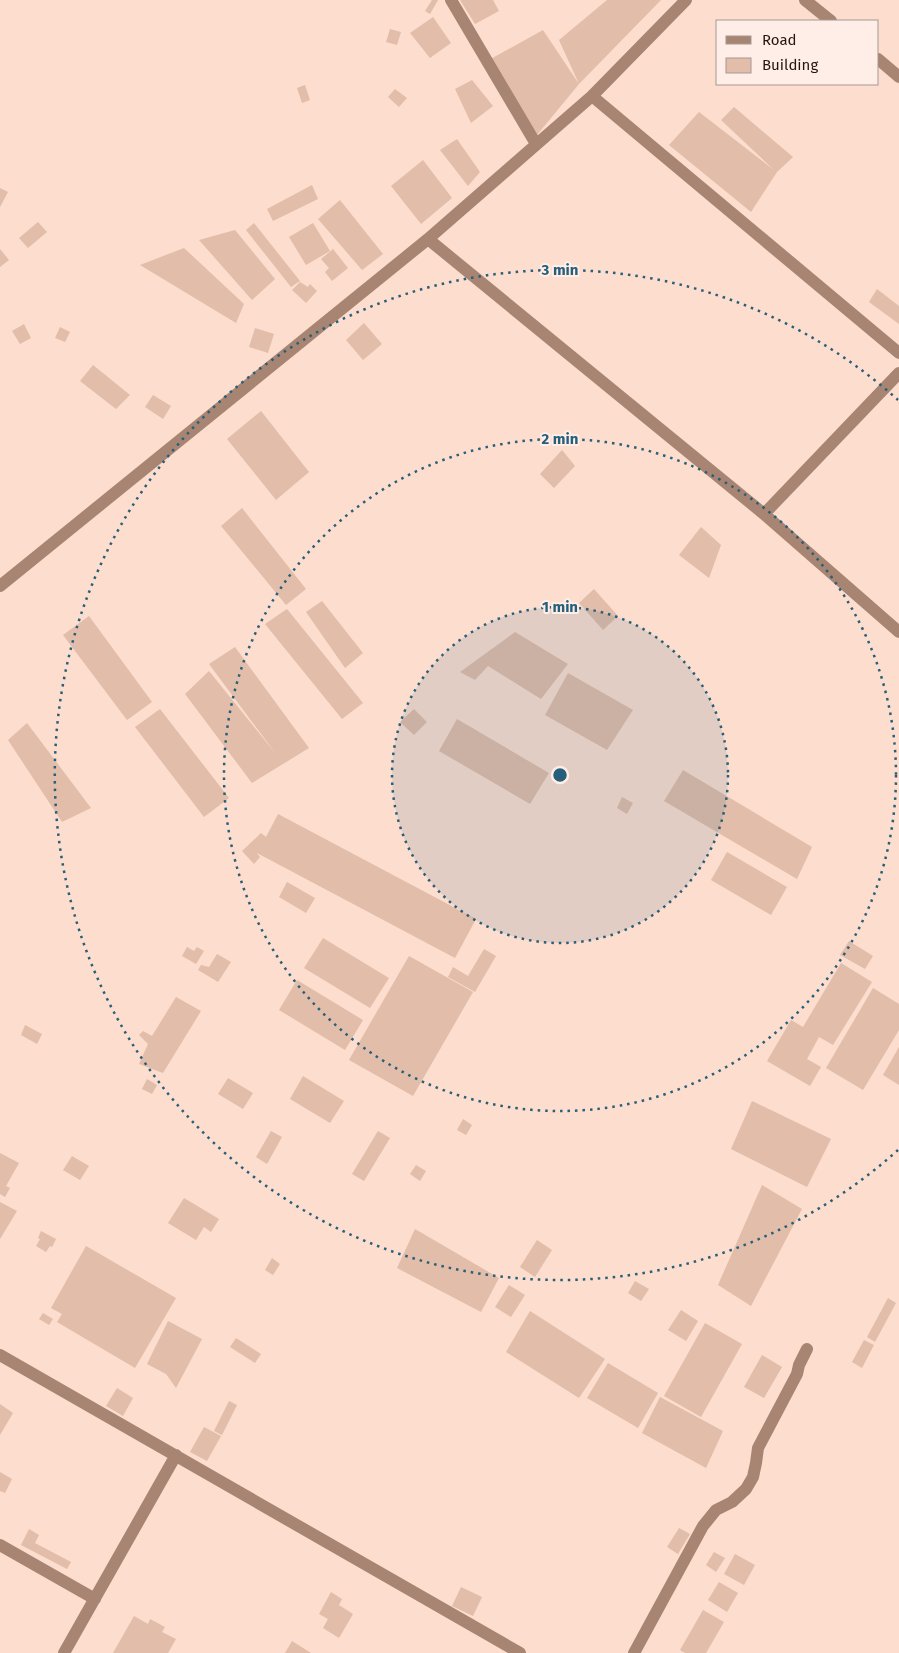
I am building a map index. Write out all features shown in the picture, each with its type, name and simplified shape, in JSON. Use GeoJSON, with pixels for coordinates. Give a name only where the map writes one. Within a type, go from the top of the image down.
{"type":"FeatureCollection","features":[{"type":"Feature","properties":{"kind":"street"},"geometry":{"type":"LineString","coordinates":[[451,0],[536,144]]}},
{"type":"Feature","properties":{"kind":"street"},"geometry":{"type":"LineString","coordinates":[[0,586],[428,239],[592,96],[686,0]]}},
{"type":"Feature","properties":{"kind":"street"},"geometry":{"type":"LineString","coordinates":[[805,0],[830,20]]}},
{"type":"Feature","properties":{"kind":"street"},"geometry":{"type":"LineString","coordinates":[[879,60],[899,77]]}},
{"type":"Feature","properties":{"kind":"street"},"geometry":{"type":"LineString","coordinates":[[592,96],[899,353]]}},
{"type":"Feature","properties":{"kind":"street"},"geometry":{"type":"LineString","coordinates":[[428,239],[764,514],[899,632]]}},
{"type":"Feature","properties":{"kind":"street"},"geometry":{"type":"LineString","coordinates":[[764,514],[899,373]]}},
{"type":"Feature","properties":{"kind":"street"},"geometry":{"type":"LineString","coordinates":[[634,1653],[703,1526],[716,1510],[732,1502],[746,1489],[753,1477],[758,1448],[797,1374],[799,1364],[807,1349]]}},
{"type":"Feature","properties":{"kind":"street"},"geometry":{"type":"LineString","coordinates":[[0,1354],[520,1653]]}},
{"type":"Feature","properties":{"kind":"street"},"geometry":{"type":"LineString","coordinates":[[64,1653],[176,1455]]}},
{"type":"Feature","properties":{"kind":"street"},"geometry":{"type":"LineString","coordinates":[[0,1544],[95,1599]]}},
{"type":"Feature","properties":{"kind":"building"},"geometry":{"type":"Polygon","coordinates":[[[432,0],[438,0],[430,14],[425,11],[432,0]]]}},
{"type":"Feature","properties":{"kind":"building"},"geometry":{"type":"Polygon","coordinates":[[[460,0],[493,0],[499,11],[475,24],[460,0]]]}},
{"type":"Feature","properties":{"kind":"building"},"geometry":{"type":"Polygon","coordinates":[[[607,0],[661,0],[579,84],[559,40],[607,0]]]}},
{"type":"Feature","properties":{"kind":"building"},"geometry":{"type":"Polygon","coordinates":[[[433,17],[451,43],[430,58],[410,33],[433,17]]]}},
{"type":"Feature","properties":{"kind":"building"},"geometry":{"type":"Polygon","coordinates":[[[390,29],[401,32],[397,45],[386,42],[390,29]]]}},
{"type":"Feature","properties":{"kind":"building"},"geometry":{"type":"Polygon","coordinates":[[[543,30],[579,84],[537,135],[487,61],[543,30]]]}},
{"type":"Feature","properties":{"kind":"building"},"geometry":{"type":"Polygon","coordinates":[[[472,80],[493,106],[471,123],[455,89],[472,80]]]}},
{"type":"Feature","properties":{"kind":"building"},"geometry":{"type":"Polygon","coordinates":[[[305,85],[310,100],[302,103],[297,88],[305,85]]]}},
{"type":"Feature","properties":{"kind":"building"},"geometry":{"type":"Polygon","coordinates":[[[395,89],[407,98],[399,107],[388,97],[395,89]]]}},
{"type":"Feature","properties":{"kind":"building"},"geometry":{"type":"Polygon","coordinates":[[[734,107],[793,157],[777,172],[751,212],[669,145],[699,112],[774,170],[721,120],[734,107]]]}},
{"type":"Feature","properties":{"kind":"building"},"geometry":{"type":"Polygon","coordinates":[[[457,139],[480,172],[468,186],[440,150],[457,139]]]}},
{"type":"Feature","properties":{"kind":"building"},"geometry":{"type":"Polygon","coordinates":[[[423,160],[452,198],[421,224],[391,186],[423,160]]]}},
{"type":"Feature","properties":{"kind":"building"},"geometry":{"type":"Polygon","coordinates":[[[312,185],[318,199],[273,221],[267,209],[312,185]]]}},
{"type":"Feature","properties":{"kind":"building"},"geometry":{"type":"Polygon","coordinates":[[[0,188],[8,192],[0,207],[0,188]]]}},
{"type":"Feature","properties":{"kind":"building"},"geometry":{"type":"Polygon","coordinates":[[[340,200],[383,254],[362,270],[318,219],[340,200]]]}},
{"type":"Feature","properties":{"kind":"building"},"geometry":{"type":"Polygon","coordinates":[[[38,222],[47,232],[28,248],[19,238],[38,222]]]}},
{"type":"Feature","properties":{"kind":"building"},"geometry":{"type":"Polygon","coordinates":[[[254,223],[300,281],[291,287],[246,230],[254,223]]]}},
{"type":"Feature","properties":{"kind":"building"},"geometry":{"type":"Polygon","coordinates":[[[313,223],[330,251],[306,265],[289,237],[313,223]]]}},
{"type":"Feature","properties":{"kind":"building"},"geometry":{"type":"Polygon","coordinates":[[[235,230],[275,279],[252,300],[199,240],[235,230]]]}},
{"type":"Feature","properties":{"kind":"building"},"geometry":{"type":"Polygon","coordinates":[[[184,248],[244,304],[236,323],[140,265],[184,248]]]}},
{"type":"Feature","properties":{"kind":"building"},"geometry":{"type":"Polygon","coordinates":[[[0,249],[9,260],[0,267],[0,249]]]}},
{"type":"Feature","properties":{"kind":"building"},"geometry":{"type":"Polygon","coordinates":[[[333,249],[348,268],[332,281],[325,272],[329,268],[321,259],[333,249]]]}},
{"type":"Feature","properties":{"kind":"building"},"geometry":{"type":"Polygon","coordinates":[[[300,282],[308,287],[310,284],[317,291],[306,303],[292,290],[300,282]]]}},
{"type":"Feature","properties":{"kind":"building"},"geometry":{"type":"Polygon","coordinates":[[[877,289],[899,306],[899,324],[869,302],[877,289]]]}},
{"type":"Feature","properties":{"kind":"building"},"geometry":{"type":"Polygon","coordinates":[[[364,323],[382,344],[363,360],[346,340],[364,323]]]}},
{"type":"Feature","properties":{"kind":"building"},"geometry":{"type":"Polygon","coordinates":[[[24,324],[31,338],[20,344],[12,331],[24,324]]]}},
{"type":"Feature","properties":{"kind":"building"},"geometry":{"type":"Polygon","coordinates":[[[60,327],[70,332],[65,342],[55,338],[60,327]]]}},
{"type":"Feature","properties":{"kind":"building"},"geometry":{"type":"Polygon","coordinates":[[[255,328],[274,334],[268,353],[249,347],[255,328]]]}},
{"type":"Feature","properties":{"kind":"building"},"geometry":{"type":"Polygon","coordinates":[[[93,365],[130,395],[116,409],[80,381],[93,365]]]}},
{"type":"Feature","properties":{"kind":"building"},"geometry":{"type":"Polygon","coordinates":[[[153,395],[171,406],[163,419],[145,407],[153,395]]]}},
{"type":"Feature","properties":{"kind":"building"},"geometry":{"type":"Polygon","coordinates":[[[261,411],[309,472],[276,500],[227,439],[261,411]]]}},
{"type":"Feature","properties":{"kind":"building"},"geometry":{"type":"Polygon","coordinates":[[[562,450],[575,466],[554,488],[540,474],[562,450]]]}},
{"type":"Feature","properties":{"kind":"building"},"geometry":{"type":"Polygon","coordinates":[[[242,508],[306,589],[286,605],[221,526],[242,508]]]}},
{"type":"Feature","properties":{"kind":"building"},"geometry":{"type":"Polygon","coordinates":[[[701,527],[721,545],[709,578],[679,555],[701,527]]]}},
{"type":"Feature","properties":{"kind":"building"},"geometry":{"type":"Polygon","coordinates":[[[594,589],[618,616],[603,630],[579,603],[594,589]]]}},
{"type":"Feature","properties":{"kind":"building"},"geometry":{"type":"Polygon","coordinates":[[[322,601],[363,653],[345,668],[306,612],[322,601]]]}},
{"type":"Feature","properties":{"kind":"building"},"geometry":{"type":"Polygon","coordinates":[[[287,609],[363,703],[342,719],[265,624],[287,609]]]}},
{"type":"Feature","properties":{"kind":"building"},"geometry":{"type":"Polygon","coordinates":[[[89,616],[152,702],[127,720],[63,635],[89,616]]]}},
{"type":"Feature","properties":{"kind":"building"},"geometry":{"type":"Polygon","coordinates":[[[515,632],[568,664],[541,699],[488,666],[475,680],[460,672],[515,632]]]}},
{"type":"Feature","properties":{"kind":"building"},"geometry":{"type":"Polygon","coordinates":[[[235,647],[309,748],[252,783],[185,694],[209,671],[276,754],[209,664],[235,647]]]}},
{"type":"Feature","properties":{"kind":"building"},"geometry":{"type":"Polygon","coordinates":[[[568,673],[633,710],[607,750],[545,715],[568,673]]]}},
{"type":"Feature","properties":{"kind":"building"},"geometry":{"type":"Polygon","coordinates":[[[160,709],[229,798],[204,817],[135,727],[160,709]]]}},
{"type":"Feature","properties":{"kind":"building"},"geometry":{"type":"Polygon","coordinates":[[[414,709],[427,722],[414,735],[400,722],[414,709]]]}},
{"type":"Feature","properties":{"kind":"building"},"geometry":{"type":"Polygon","coordinates":[[[457,719],[549,773],[530,804],[439,751],[457,719]]]}},
{"type":"Feature","properties":{"kind":"building"},"geometry":{"type":"Polygon","coordinates":[[[27,723],[91,808],[62,822],[8,740],[27,723]]]}},
{"type":"Feature","properties":{"kind":"building"},"geometry":{"type":"Polygon","coordinates":[[[683,770],[812,847],[797,879],[664,801],[683,770]]]}},
{"type":"Feature","properties":{"kind":"building"},"geometry":{"type":"Polygon","coordinates":[[[622,797],[633,803],[627,814],[617,808],[622,797]]]}},
{"type":"Feature","properties":{"kind":"building"},"geometry":{"type":"Polygon","coordinates":[[[278,814],[476,919],[455,958],[257,853],[260,857],[254,864],[242,851],[261,833],[266,837],[278,814]]]}},
{"type":"Feature","properties":{"kind":"building"},"geometry":{"type":"Polygon","coordinates":[[[727,852],[787,887],[771,915],[711,880],[727,852]]]}},
{"type":"Feature","properties":{"kind":"building"},"geometry":{"type":"Polygon","coordinates":[[[287,882],[315,898],[306,913],[279,897],[287,882]]]}},
{"type":"Feature","properties":{"kind":"building"},"geometry":{"type":"Polygon","coordinates":[[[323,938],[389,978],[370,1008],[304,968],[323,938]]]}},
{"type":"Feature","properties":{"kind":"building"},"geometry":{"type":"Polygon","coordinates":[[[849,941],[873,956],[865,969],[840,955],[849,941]]]}},
{"type":"Feature","properties":{"kind":"building"},"geometry":{"type":"Polygon","coordinates":[[[187,947],[194,951],[197,947],[204,951],[196,964],[182,956],[187,947]]]}},
{"type":"Feature","properties":{"kind":"building"},"geometry":{"type":"Polygon","coordinates":[[[484,949],[496,956],[475,992],[448,977],[453,967],[468,976],[484,949]]]}},
{"type":"Feature","properties":{"kind":"building"},"geometry":{"type":"Polygon","coordinates":[[[217,954],[231,962],[218,982],[198,970],[201,965],[209,967],[217,954]]]}},
{"type":"Feature","properties":{"kind":"building"},"geometry":{"type":"Polygon","coordinates":[[[409,956],[473,992],[413,1096],[349,1060],[409,956]]]}},
{"type":"Feature","properties":{"kind":"building"},"geometry":{"type":"Polygon","coordinates":[[[841,963],[872,982],[833,1045],[819,1037],[807,1059],[821,1067],[810,1086],[767,1061],[791,1020],[803,1027],[841,963]]]}},
{"type":"Feature","properties":{"kind":"building"},"geometry":{"type":"Polygon","coordinates":[[[297,980],[363,1020],[345,1050],[279,1010],[297,980]]]}},
{"type":"Feature","properties":{"kind":"building"},"geometry":{"type":"Polygon","coordinates":[[[873,988],[899,1004],[899,1030],[863,1090],[826,1068],[873,988]]]}},
{"type":"Feature","properties":{"kind":"building"},"geometry":{"type":"Polygon","coordinates":[[[176,997],[201,1011],[163,1073],[139,1064],[148,1044],[139,1035],[143,1031],[152,1036],[176,997]]]}},
{"type":"Feature","properties":{"kind":"building"},"geometry":{"type":"Polygon","coordinates":[[[25,1025],[42,1034],[37,1044],[21,1035],[25,1025]]]}},
{"type":"Feature","properties":{"kind":"building"},"geometry":{"type":"Polygon","coordinates":[[[899,1047],[899,1085],[883,1075],[899,1047]]]}},
{"type":"Feature","properties":{"kind":"building"},"geometry":{"type":"Polygon","coordinates":[[[303,1076],[344,1101],[330,1123],[290,1099],[303,1076]]]}},
{"type":"Feature","properties":{"kind":"building"},"geometry":{"type":"Polygon","coordinates":[[[228,1078],[253,1093],[243,1109],[218,1094],[228,1078]]]}},
{"type":"Feature","properties":{"kind":"building"},"geometry":{"type":"Polygon","coordinates":[[[147,1079],[157,1085],[152,1094],[142,1089],[147,1079]]]}},
{"type":"Feature","properties":{"kind":"building"},"geometry":{"type":"Polygon","coordinates":[[[752,1101],[831,1139],[807,1187],[731,1149],[752,1101]]]}},
{"type":"Feature","properties":{"kind":"building"},"geometry":{"type":"Polygon","coordinates":[[[463,1119],[472,1125],[466,1135],[457,1130],[463,1119]]]}},
{"type":"Feature","properties":{"kind":"building"},"geometry":{"type":"Polygon","coordinates":[[[271,1131],[282,1137],[267,1164],[256,1157],[271,1131]]]}},
{"type":"Feature","properties":{"kind":"building"},"geometry":{"type":"Polygon","coordinates":[[[378,1131],[390,1138],[364,1181],[352,1174],[378,1131]]]}},
{"type":"Feature","properties":{"kind":"building"},"geometry":{"type":"Polygon","coordinates":[[[0,1153],[19,1163],[6,1186],[10,1188],[5,1197],[0,1194],[0,1153]]]}},
{"type":"Feature","properties":{"kind":"building"},"geometry":{"type":"Polygon","coordinates":[[[72,1156],[89,1166],[80,1180],[63,1170],[72,1156]]]}},
{"type":"Feature","properties":{"kind":"building"},"geometry":{"type":"Polygon","coordinates":[[[416,1165],[426,1171],[420,1181],[410,1174],[416,1165]]]}},
{"type":"Feature","properties":{"kind":"building"},"geometry":{"type":"Polygon","coordinates":[[[762,1185],[802,1209],[751,1306],[718,1285],[762,1185]]]}},
{"type":"Feature","properties":{"kind":"building"},"geometry":{"type":"Polygon","coordinates":[[[184,1198],[219,1219],[211,1232],[204,1227],[196,1240],[168,1223],[184,1198]]]}},
{"type":"Feature","properties":{"kind":"building"},"geometry":{"type":"Polygon","coordinates":[[[0,1202],[17,1211],[0,1239],[0,1202]]]}},
{"type":"Feature","properties":{"kind":"building"},"geometry":{"type":"Polygon","coordinates":[[[415,1229],[499,1278],[481,1312],[397,1268],[415,1229]]]}},
{"type":"Feature","properties":{"kind":"building"},"geometry":{"type":"Polygon","coordinates":[[[41,1231],[56,1239],[52,1247],[50,1246],[46,1252],[36,1246],[40,1239],[38,1238],[41,1231]]]}},
{"type":"Feature","properties":{"kind":"building"},"geometry":{"type":"Polygon","coordinates":[[[537,1240],[552,1250],[535,1277],[520,1267],[537,1240]]]}},
{"type":"Feature","properties":{"kind":"building"},"geometry":{"type":"Polygon","coordinates":[[[86,1246],[176,1298],[135,1368],[57,1322],[62,1314],[51,1308],[86,1246]]]}},
{"type":"Feature","properties":{"kind":"building"},"geometry":{"type":"Polygon","coordinates":[[[272,1258],[280,1264],[273,1275],[265,1270],[272,1258]]]}},
{"type":"Feature","properties":{"kind":"building"},"geometry":{"type":"Polygon","coordinates":[[[635,1281],[649,1289],[641,1301],[628,1293],[635,1281]]]}},
{"type":"Feature","properties":{"kind":"building"},"geometry":{"type":"Polygon","coordinates":[[[509,1285],[525,1295],[511,1317],[495,1307],[509,1285]]]}},
{"type":"Feature","properties":{"kind":"building"},"geometry":{"type":"Polygon","coordinates":[[[888,1298],[896,1303],[875,1342],[867,1337],[888,1298]]]}},
{"type":"Feature","properties":{"kind":"building"},"geometry":{"type":"Polygon","coordinates":[[[681,1310],[698,1321],[686,1341],[668,1330],[681,1310]]]}},
{"type":"Feature","properties":{"kind":"building"},"geometry":{"type":"Polygon","coordinates":[[[530,1311],[605,1359],[579,1398],[506,1352],[530,1311]]]}},
{"type":"Feature","properties":{"kind":"building"},"geometry":{"type":"Polygon","coordinates":[[[43,1313],[53,1319],[49,1325],[39,1319],[43,1313]]]}},
{"type":"Feature","properties":{"kind":"building"},"geometry":{"type":"Polygon","coordinates":[[[168,1321],[202,1339],[176,1388],[166,1374],[147,1364],[168,1321]]]}},
{"type":"Feature","properties":{"kind":"building"},"geometry":{"type":"Polygon","coordinates":[[[705,1323],[742,1344],[701,1417],[664,1396],[705,1323]]]}},
{"type":"Feature","properties":{"kind":"building"},"geometry":{"type":"Polygon","coordinates":[[[236,1338],[261,1354],[255,1363],[230,1347],[236,1338]]]}},
{"type":"Feature","properties":{"kind":"building"},"geometry":{"type":"Polygon","coordinates":[[[864,1340],[874,1345],[862,1368],[852,1362],[864,1340]]]}},
{"type":"Feature","properties":{"kind":"building"},"geometry":{"type":"Polygon","coordinates":[[[762,1355],[782,1367],[764,1398],[744,1387],[762,1355]]]}},
{"type":"Feature","properties":{"kind":"building"},"geometry":{"type":"Polygon","coordinates":[[[608,1363],[658,1393],[638,1428],[587,1398],[608,1363]]]}},
{"type":"Feature","properties":{"kind":"building"},"geometry":{"type":"Polygon","coordinates":[[[117,1388],[133,1398],[123,1416],[106,1406],[117,1388]]]}},
{"type":"Feature","properties":{"kind":"building"},"geometry":{"type":"Polygon","coordinates":[[[660,1397],[723,1431],[706,1468],[642,1433],[660,1397]]]}},
{"type":"Feature","properties":{"kind":"building"},"geometry":{"type":"Polygon","coordinates":[[[229,1401],[237,1405],[222,1435],[214,1431],[229,1401]]]}},
{"type":"Feature","properties":{"kind":"building"},"geometry":{"type":"Polygon","coordinates":[[[0,1404],[13,1413],[0,1435],[0,1404]]]}},
{"type":"Feature","properties":{"kind":"building"},"geometry":{"type":"Polygon","coordinates":[[[204,1427],[221,1436],[207,1461],[190,1452],[204,1427]]]}},
{"type":"Feature","properties":{"kind":"building"},"geometry":{"type":"Polygon","coordinates":[[[0,1472],[12,1479],[5,1493],[0,1491],[0,1472]]]}},
{"type":"Feature","properties":{"kind":"building"},"geometry":{"type":"Polygon","coordinates":[[[679,1528],[690,1534],[678,1554],[667,1547],[679,1528]]]}},
{"type":"Feature","properties":{"kind":"building"},"geometry":{"type":"Polygon","coordinates":[[[29,1529],[39,1535],[35,1543],[71,1562],[67,1569],[21,1545],[29,1529]]]}},
{"type":"Feature","properties":{"kind":"building"},"geometry":{"type":"Polygon","coordinates":[[[714,1552],[725,1558],[716,1572],[706,1565],[714,1552]]]}},
{"type":"Feature","properties":{"kind":"building"},"geometry":{"type":"Polygon","coordinates":[[[735,1554],[755,1565],[744,1585],[724,1574],[735,1554]]]}},
{"type":"Feature","properties":{"kind":"building"},"geometry":{"type":"Polygon","coordinates":[[[719,1582],[738,1593],[727,1612],[708,1600],[719,1582]]]}},
{"type":"Feature","properties":{"kind":"building"},"geometry":{"type":"Polygon","coordinates":[[[461,1587],[482,1597],[473,1616],[452,1606],[461,1587]]]}},
{"type":"Feature","properties":{"kind":"building"},"geometry":{"type":"Polygon","coordinates":[[[331,1592],[342,1599],[339,1605],[353,1614],[339,1638],[323,1628],[328,1619],[319,1614],[331,1592]]]}},
{"type":"Feature","properties":{"kind":"building"},"geometry":{"type":"Polygon","coordinates":[[[703,1610],[724,1622],[706,1653],[685,1653],[680,1650],[703,1610]]]}},
{"type":"Feature","properties":{"kind":"building"},"geometry":{"type":"Polygon","coordinates":[[[134,1616],[148,1624],[150,1619],[165,1627],[162,1632],[176,1639],[168,1653],[113,1653],[134,1616]]]}},
{"type":"Feature","properties":{"kind":"building"},"geometry":{"type":"Polygon","coordinates":[[[292,1641],[311,1653],[285,1653],[292,1641]]]}}]}
